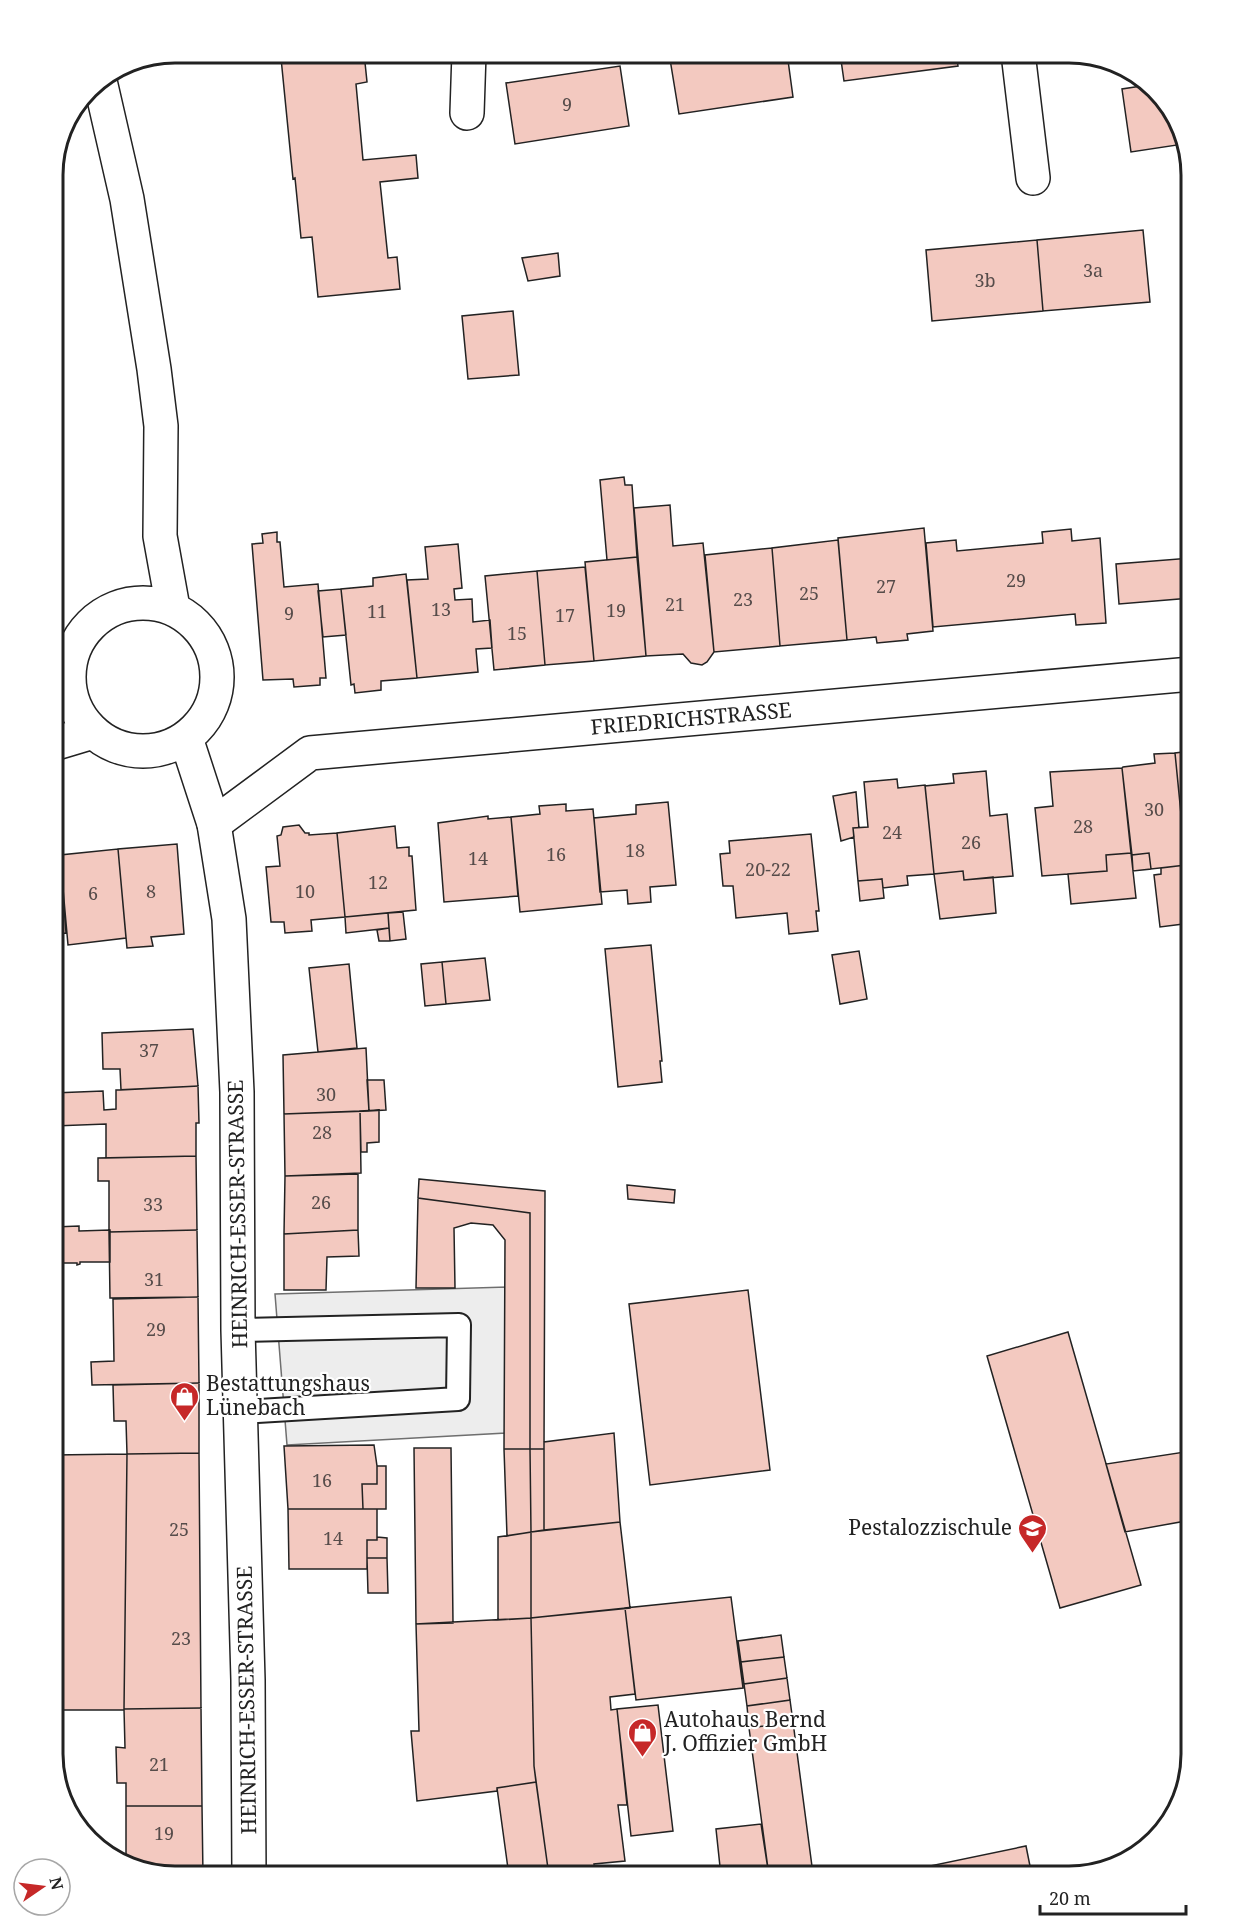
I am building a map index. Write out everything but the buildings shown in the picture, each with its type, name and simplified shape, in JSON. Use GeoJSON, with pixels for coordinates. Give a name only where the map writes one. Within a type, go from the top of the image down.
{"type":"FeatureCollection","features":[{"type":"Feature","properties":{"kind":"main road"},"geometry":{"type":"LineString","coordinates":[[467,113],[469,63]]}},
{"type":"Feature","properties":{"kind":"main road"},"geometry":{"type":"LineString","coordinates":[[1019,63],[1033,178]]}},
{"type":"Feature","properties":{"kind":"main road"},"geometry":{"type":"LineString","coordinates":[[102,90],[127,199],[154,369],[161,426],[160,537],[173,608]]}},
{"type":"Feature","properties":{"kind":"main road"},"geometry":{"type":"LineString","coordinates":[[143,602],[173,608],[186,615],[205,634],[217,665],[217,681],[212,706],[204,721],[186,738],[154,751],[122,749],[93,732],[77,712],[69,687],[69,664],[79,638],[100,616],[116,607],[143,602]]}},
{"type":"Feature","properties":{"kind":"main road","name":"FRIEDRICHSTRASSE"},"geometry":{"type":"LineString","coordinates":[[214,824],[310,753],[1181,675]]}},
{"type":"Feature","properties":{"kind":"main road"},"geometry":{"type":"LineString","coordinates":[[63,741],[93,732]]}},
{"type":"Feature","properties":{"kind":"main road","name":"HEINRICH-ESSER-STRASSE"},"geometry":{"type":"LineString","coordinates":[[186,738],[214,824],[230,930],[237,1092],[238,1330],[248,1680],[249,1866]]}},
{"type":"Feature","properties":{"kind":"lane"},"geometry":{"type":"LineString","coordinates":[[238,1330],[459,1326],[458,1400],[241,1412]]}},
{"type":"Feature","properties":{"kind":"shaded area"},"geometry":{"type":"Polygon","coordinates":[[[507,1287],[506,1433],[287,1445],[275,1294],[507,1287]]]}},
{"type":"Feature","properties":{"kind":"place","name":"Bestattungshaus Lünebach"},"geometry":{"type":"Point","coordinates":[185,1422]}},
{"type":"Feature","properties":{"kind":"place","name":"Pestalozzischule"},"geometry":{"type":"Point","coordinates":[1033,1554]}},
{"type":"Feature","properties":{"kind":"place","name":"Autohaus Bernd J. Offizier GmbH"},"geometry":{"type":"Point","coordinates":[643,1758]}}]}
